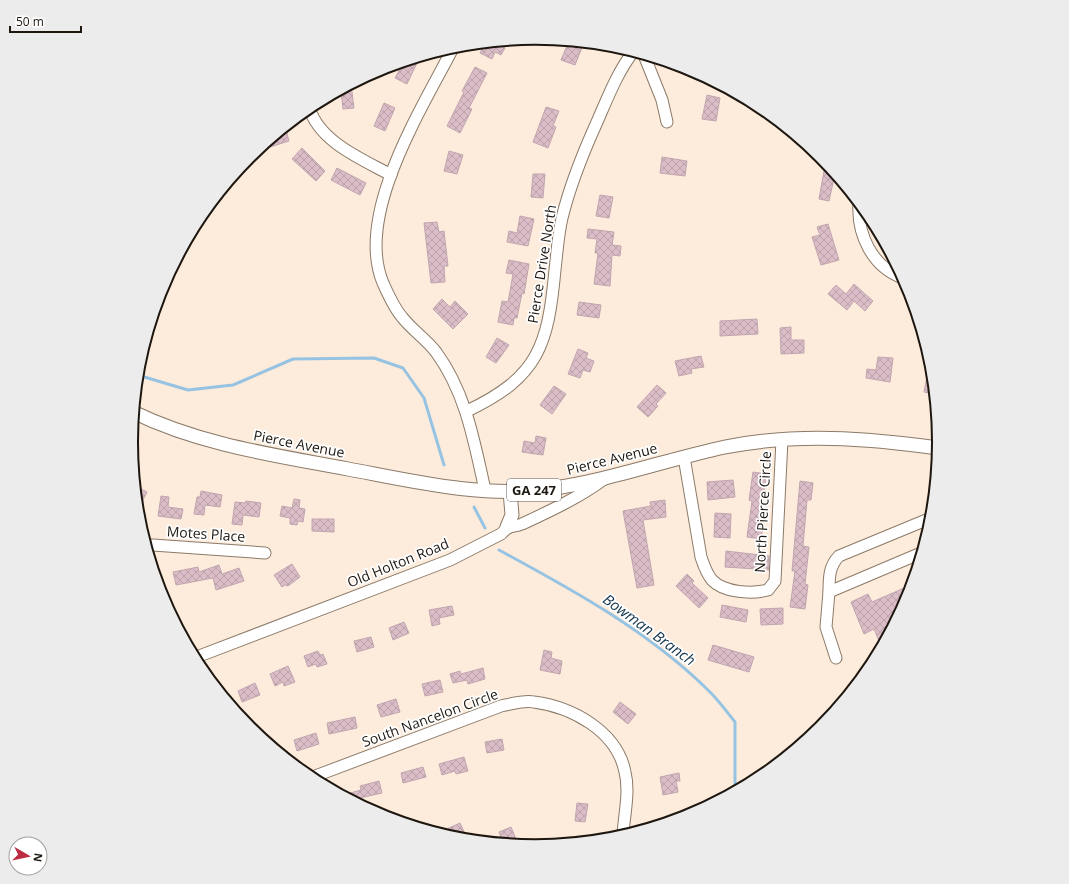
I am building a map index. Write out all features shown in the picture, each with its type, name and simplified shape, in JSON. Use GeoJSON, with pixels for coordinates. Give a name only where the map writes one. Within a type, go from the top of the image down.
{"type":"FeatureCollection","features":[{"type":"Feature","properties":{"kind":"main road","name":"Pierce Avenue"},"geometry":{"type":"LineString","coordinates":[[138,414],[160,425],[220,444],[419,482],[485,490],[546,490],[604,479],[726,447],[782,440],[853,438],[932,447]]}},
{"type":"Feature","properties":{"kind":"main road"},"geometry":{"type":"LineString","coordinates":[[508,527],[512,515],[510,491]]}},
{"type":"Feature","properties":{"kind":"street"},"geometry":{"type":"LineString","coordinates":[[450,55],[391,175],[381,204],[377,229],[377,257],[383,282],[401,317],[435,351],[453,379],[467,411],[485,490]]}},
{"type":"Feature","properties":{"kind":"street","name":"Pierce Drive North"},"geometry":{"type":"LineString","coordinates":[[467,411],[488,401],[516,381],[527,369],[541,346],[551,311],[561,220],[575,172],[620,70],[629,57]]}},
{"type":"Feature","properties":{"kind":"street"},"geometry":{"type":"LineString","coordinates":[[647,62],[662,100],[667,122]]}},
{"type":"Feature","properties":{"kind":"street"},"geometry":{"type":"LineString","coordinates":[[312,114],[326,135],[345,149],[391,175]]}},
{"type":"Feature","properties":{"kind":"street"},"geometry":{"type":"LineString","coordinates":[[859,213],[859,226],[866,245],[884,266],[894,272]]}},
{"type":"Feature","properties":{"kind":"street","name":"North Pierce Circle"},"geometry":{"type":"LineString","coordinates":[[684,457],[701,557],[705,571],[712,580],[720,586],[740,591],[759,592],[768,590],[775,581],[782,440]]}},
{"type":"Feature","properties":{"kind":"street","name":"Old Holton Road"},"geometry":{"type":"LineString","coordinates":[[200,656],[450,560],[501,534],[508,527],[521,525],[591,489],[604,479]]}},
{"type":"Feature","properties":{"kind":"street"},"geometry":{"type":"LineString","coordinates":[[836,658],[826,627],[829,574],[833,562],[839,556],[924,521]]}},
{"type":"Feature","properties":{"kind":"street","name":"Motes Place"},"geometry":{"type":"LineString","coordinates":[[151,545],[265,553]]}},
{"type":"Feature","properties":{"kind":"street"},"geometry":{"type":"LineString","coordinates":[[829,592],[915,556]]}},
{"type":"Feature","properties":{"kind":"street","name":"South Nancelon Circle"},"geometry":{"type":"LineString","coordinates":[[319,775],[508,705],[533,701],[563,709],[585,719],[603,734],[613,746],[625,772],[626,787],[623,828]]}},
{"type":"Feature","properties":{"kind":"building"},"geometry":{"type":"Polygon","coordinates":[[[502,47],[505,48],[501,55],[495,52],[492,59],[480,53],[482,48],[502,47]]]}},
{"type":"Feature","properties":{"kind":"building"},"geometry":{"type":"Polygon","coordinates":[[[567,47],[582,48],[575,65],[561,60],[567,47]]]}},
{"type":"Feature","properties":{"kind":"building"},"geometry":{"type":"Polygon","coordinates":[[[417,63],[407,84],[395,78],[400,68],[417,63]]]}},
{"type":"Feature","properties":{"kind":"building"},"geometry":{"type":"Polygon","coordinates":[[[475,67],[487,73],[469,108],[472,109],[460,133],[447,126],[464,92],[462,91],[475,67]]]}},
{"type":"Feature","properties":{"kind":"building"},"geometry":{"type":"Polygon","coordinates":[[[352,90],[354,108],[343,109],[342,95],[352,90]]]}},
{"type":"Feature","properties":{"kind":"building"},"geometry":{"type":"Polygon","coordinates":[[[707,95],[720,98],[716,121],[702,119],[707,95]]]}},
{"type":"Feature","properties":{"kind":"building"},"geometry":{"type":"Polygon","coordinates":[[[384,103],[395,108],[385,131],[374,126],[384,103]]]}},
{"type":"Feature","properties":{"kind":"building"},"geometry":{"type":"Polygon","coordinates":[[[546,107],[559,111],[553,126],[556,127],[548,148],[533,142],[546,107]]]}},
{"type":"Feature","properties":{"kind":"building"},"geometry":{"type":"Polygon","coordinates":[[[287,132],[289,141],[270,147],[273,144],[287,132]]]}},
{"type":"Feature","properties":{"kind":"building"},"geometry":{"type":"Polygon","coordinates":[[[302,148],[325,171],[316,181],[292,159],[302,148]]]}},
{"type":"Feature","properties":{"kind":"building"},"geometry":{"type":"Polygon","coordinates":[[[449,151],[463,155],[457,174],[444,171],[449,151]]]}},
{"type":"Feature","properties":{"kind":"building"},"geometry":{"type":"Polygon","coordinates":[[[662,157],[687,161],[685,176],[660,173],[662,157]]]}},
{"type":"Feature","properties":{"kind":"building"},"geometry":{"type":"Polygon","coordinates":[[[337,168],[366,183],[360,195],[331,180],[337,168]]]}},
{"type":"Feature","properties":{"kind":"building"},"geometry":{"type":"Polygon","coordinates":[[[824,171],[834,181],[829,201],[819,199],[824,171]]]}},
{"type":"Feature","properties":{"kind":"building"},"geometry":{"type":"Polygon","coordinates":[[[533,174],[545,174],[543,198],[531,197],[533,174]]]}},
{"type":"Feature","properties":{"kind":"building"},"geometry":{"type":"Polygon","coordinates":[[[600,195],[613,197],[609,218],[596,216],[600,195]]]}},
{"type":"Feature","properties":{"kind":"building"},"geometry":{"type":"Polygon","coordinates":[[[520,216],[534,219],[528,246],[507,242],[509,231],[517,233],[520,216]]]}},
{"type":"Feature","properties":{"kind":"building"},"geometry":{"type":"Polygon","coordinates":[[[437,222],[439,232],[444,231],[448,266],[444,266],[445,282],[431,283],[424,223],[437,222]]]}},
{"type":"Feature","properties":{"kind":"building"},"geometry":{"type":"Polygon","coordinates":[[[828,224],[839,260],[821,265],[812,237],[820,235],[817,227],[828,224]]]}},
{"type":"Feature","properties":{"kind":"building"},"geometry":{"type":"Polygon","coordinates":[[[588,229],[614,232],[612,245],[621,246],[620,256],[612,255],[610,286],[594,284],[598,253],[595,253],[597,239],[587,238],[588,229]]]}},
{"type":"Feature","properties":{"kind":"building"},"geometry":{"type":"Polygon","coordinates":[[[509,260],[529,264],[524,294],[522,293],[517,318],[514,318],[513,325],[498,322],[502,301],[508,302],[513,274],[506,273],[509,260]]]}},
{"type":"Feature","properties":{"kind":"building"},"geometry":{"type":"Polygon","coordinates":[[[854,284],[873,301],[865,311],[854,301],[847,310],[828,294],[836,285],[846,294],[854,284]]]}},
{"type":"Feature","properties":{"kind":"building"},"geometry":{"type":"Polygon","coordinates":[[[442,299],[450,307],[455,301],[468,314],[453,329],[433,309],[442,299]]]}},
{"type":"Feature","properties":{"kind":"building"},"geometry":{"type":"Polygon","coordinates":[[[579,302],[601,305],[599,318],[577,315],[579,302]]]}},
{"type":"Feature","properties":{"kind":"building"},"geometry":{"type":"Polygon","coordinates":[[[757,319],[758,334],[720,336],[720,321],[757,319]]]}},
{"type":"Feature","properties":{"kind":"building"},"geometry":{"type":"Polygon","coordinates":[[[791,327],[791,340],[804,340],[804,353],[781,354],[780,328],[791,327]]]}},
{"type":"Feature","properties":{"kind":"building"},"geometry":{"type":"Polygon","coordinates":[[[497,338],[509,345],[496,363],[486,357],[497,338]]]}},
{"type":"Feature","properties":{"kind":"building"},"geometry":{"type":"Polygon","coordinates":[[[578,349],[588,353],[586,358],[594,361],[590,372],[583,370],[580,378],[568,374],[578,349]]]}},
{"type":"Feature","properties":{"kind":"building"},"geometry":{"type":"Polygon","coordinates":[[[701,356],[704,367],[691,369],[692,373],[679,376],[675,361],[701,356]]]}},
{"type":"Feature","properties":{"kind":"building"},"geometry":{"type":"Polygon","coordinates":[[[878,357],[893,358],[890,382],[866,378],[867,369],[876,370],[878,357]]]}},
{"type":"Feature","properties":{"kind":"building"},"geometry":{"type":"Polygon","coordinates":[[[926,380],[928,393],[924,392],[926,380]]]}},
{"type":"Feature","properties":{"kind":"building"},"geometry":{"type":"Polygon","coordinates":[[[657,385],[666,393],[656,404],[658,406],[648,417],[637,407],[657,385]]]}},
{"type":"Feature","properties":{"kind":"building"},"geometry":{"type":"Polygon","coordinates":[[[554,386],[566,394],[552,414],[540,405],[554,386]]]}},
{"type":"Feature","properties":{"kind":"building"},"geometry":{"type":"Polygon","coordinates":[[[536,436],[546,438],[543,455],[522,452],[524,441],[535,443],[536,436]]]}},
{"type":"Feature","properties":{"kind":"building"},"geometry":{"type":"Polygon","coordinates":[[[753,472],[766,474],[761,520],[764,520],[761,539],[747,537],[752,501],[749,500],[753,472]]]}},
{"type":"Feature","properties":{"kind":"building"},"geometry":{"type":"Polygon","coordinates":[[[733,480],[735,497],[708,500],[707,482],[733,480]]]}},
{"type":"Feature","properties":{"kind":"building"},"geometry":{"type":"Polygon","coordinates":[[[800,481],[813,483],[811,500],[807,500],[803,546],[809,547],[805,584],[808,585],[805,609],[790,607],[795,571],[792,571],[800,481]]]}},
{"type":"Feature","properties":{"kind":"building"},"geometry":{"type":"Polygon","coordinates":[[[140,489],[147,492],[142,502],[140,489]]]}},
{"type":"Feature","properties":{"kind":"building"},"geometry":{"type":"Polygon","coordinates":[[[201,491],[222,495],[220,507],[205,505],[204,515],[194,514],[197,497],[200,497],[201,491]]]}},
{"type":"Feature","properties":{"kind":"building"},"geometry":{"type":"Polygon","coordinates":[[[161,496],[169,497],[168,507],[183,509],[181,519],[158,516],[161,496]]]}},
{"type":"Feature","properties":{"kind":"building"},"geometry":{"type":"Polygon","coordinates":[[[294,499],[300,500],[299,508],[305,509],[303,522],[298,521],[297,525],[290,524],[290,518],[280,516],[282,506],[292,508],[294,499]]]}},
{"type":"Feature","properties":{"kind":"building"},"geometry":{"type":"Polygon","coordinates":[[[665,500],[666,517],[643,520],[654,585],[637,588],[623,511],[651,506],[650,502],[665,500]]]}},
{"type":"Feature","properties":{"kind":"building"},"geometry":{"type":"Polygon","coordinates":[[[246,501],[261,503],[259,517],[243,515],[242,525],[232,524],[235,502],[245,503],[246,501]]]}},
{"type":"Feature","properties":{"kind":"building"},"geometry":{"type":"Polygon","coordinates":[[[715,513],[731,514],[730,538],[714,537],[715,513]]]}},
{"type":"Feature","properties":{"kind":"building"},"geometry":{"type":"Polygon","coordinates":[[[312,519],[334,519],[334,532],[312,531],[312,519]]]}},
{"type":"Feature","properties":{"kind":"building"},"geometry":{"type":"Polygon","coordinates":[[[726,551],[769,556],[769,570],[758,569],[758,567],[756,569],[725,567],[726,551]]]}},
{"type":"Feature","properties":{"kind":"building"},"geometry":{"type":"Polygon","coordinates":[[[292,564],[300,577],[288,586],[285,585],[282,587],[274,575],[292,564]]]}},
{"type":"Feature","properties":{"kind":"building"},"geometry":{"type":"Polygon","coordinates":[[[219,565],[222,574],[239,568],[244,581],[216,590],[213,578],[176,585],[173,572],[198,567],[199,572],[219,565]]]}},
{"type":"Feature","properties":{"kind":"building"},"geometry":{"type":"Polygon","coordinates":[[[687,574],[694,581],[692,583],[708,598],[699,608],[676,586],[687,574]]]}},
{"type":"Feature","properties":{"kind":"building"},"geometry":{"type":"Polygon","coordinates":[[[903,588],[891,618],[879,640],[874,629],[864,634],[851,602],[868,594],[872,602],[903,588]]]}},
{"type":"Feature","properties":{"kind":"building"},"geometry":{"type":"Polygon","coordinates":[[[722,605],[748,610],[746,622],[720,617],[722,605]]]}},
{"type":"Feature","properties":{"kind":"building"},"geometry":{"type":"Polygon","coordinates":[[[452,606],[454,615],[439,618],[440,624],[432,626],[429,610],[452,606]]]}},
{"type":"Feature","properties":{"kind":"building"},"geometry":{"type":"Polygon","coordinates":[[[783,608],[783,624],[761,625],[760,609],[783,608]]]}},
{"type":"Feature","properties":{"kind":"building"},"geometry":{"type":"Polygon","coordinates":[[[404,622],[409,633],[393,640],[389,628],[404,622]]]}},
{"type":"Feature","properties":{"kind":"building"},"geometry":{"type":"Polygon","coordinates":[[[371,637],[374,647],[357,652],[354,641],[371,637]]]}},
{"type":"Feature","properties":{"kind":"building"},"geometry":{"type":"Polygon","coordinates":[[[713,645],[754,657],[749,672],[708,660],[713,645]]]}},
{"type":"Feature","properties":{"kind":"building"},"geometry":{"type":"Polygon","coordinates":[[[544,650],[552,652],[551,658],[562,661],[560,674],[540,670],[544,650]]]}},
{"type":"Feature","properties":{"kind":"building"},"geometry":{"type":"Polygon","coordinates":[[[318,651],[320,655],[323,654],[327,664],[317,667],[316,664],[308,667],[304,656],[318,651]]]}},
{"type":"Feature","properties":{"kind":"building"},"geometry":{"type":"Polygon","coordinates":[[[288,666],[295,682],[284,686],[283,682],[275,686],[270,674],[288,666]]]}},
{"type":"Feature","properties":{"kind":"building"},"geometry":{"type":"Polygon","coordinates":[[[483,668],[485,679],[468,684],[467,680],[453,683],[450,674],[460,671],[461,674],[483,668]]]}},
{"type":"Feature","properties":{"kind":"building"},"geometry":{"type":"Polygon","coordinates":[[[440,680],[443,692],[425,696],[422,684],[440,680]]]}},
{"type":"Feature","properties":{"kind":"building"},"geometry":{"type":"Polygon","coordinates":[[[255,683],[260,695],[242,702],[238,691],[255,683]]]}},
{"type":"Feature","properties":{"kind":"building"},"geometry":{"type":"Polygon","coordinates":[[[396,699],[400,712],[381,717],[377,705],[396,699]]]}},
{"type":"Feature","properties":{"kind":"building"},"geometry":{"type":"Polygon","coordinates":[[[620,702],[636,714],[628,724],[613,712],[620,702]]]}},
{"type":"Feature","properties":{"kind":"building"},"geometry":{"type":"Polygon","coordinates":[[[355,717],[357,728],[329,734],[327,723],[355,717]]]}},
{"type":"Feature","properties":{"kind":"building"},"geometry":{"type":"Polygon","coordinates":[[[316,733],[319,744],[297,751],[294,740],[316,733]]]}},
{"type":"Feature","properties":{"kind":"building"},"geometry":{"type":"Polygon","coordinates":[[[502,739],[504,750],[487,753],[485,742],[502,739]]]}},
{"type":"Feature","properties":{"kind":"building"},"geometry":{"type":"Polygon","coordinates":[[[464,757],[468,771],[456,774],[455,771],[442,775],[439,764],[464,757]]]}},
{"type":"Feature","properties":{"kind":"building"},"geometry":{"type":"Polygon","coordinates":[[[423,767],[426,777],[403,783],[401,773],[423,767]]]}},
{"type":"Feature","properties":{"kind":"building"},"geometry":{"type":"Polygon","coordinates":[[[679,773],[680,781],[676,781],[678,792],[663,795],[660,777],[679,773]]]}},
{"type":"Feature","properties":{"kind":"building"},"geometry":{"type":"Polygon","coordinates":[[[379,781],[382,793],[359,798],[350,793],[361,790],[360,786],[379,781]]]}},
{"type":"Feature","properties":{"kind":"building"},"geometry":{"type":"Polygon","coordinates":[[[577,803],[588,804],[585,822],[575,821],[577,803]]]}},
{"type":"Feature","properties":{"kind":"building"},"geometry":{"type":"Polygon","coordinates":[[[460,823],[464,832],[457,831],[447,829],[460,823]]]}},
{"type":"Feature","properties":{"kind":"building"},"geometry":{"type":"Polygon","coordinates":[[[511,827],[516,838],[501,837],[499,832],[511,827]]]}},
{"type":"Feature","properties":{"kind":"waterway","name":"Bowman Branch"},"geometry":{"type":"LineString","coordinates":[[143,377],[188,390],[233,385],[293,359],[374,358],[403,368],[424,398],[444,465]]}},
{"type":"Feature","properties":{"kind":"waterway","name":"Bowman Branch"},"geometry":{"type":"LineString","coordinates":[[474,507],[485,528]]}},
{"type":"Feature","properties":{"kind":"waterway","name":"Bowman Branch"},"geometry":{"type":"LineString","coordinates":[[499,550],[555,581],[636,631],[687,670],[710,692],[735,722],[735,784]]}}]}
